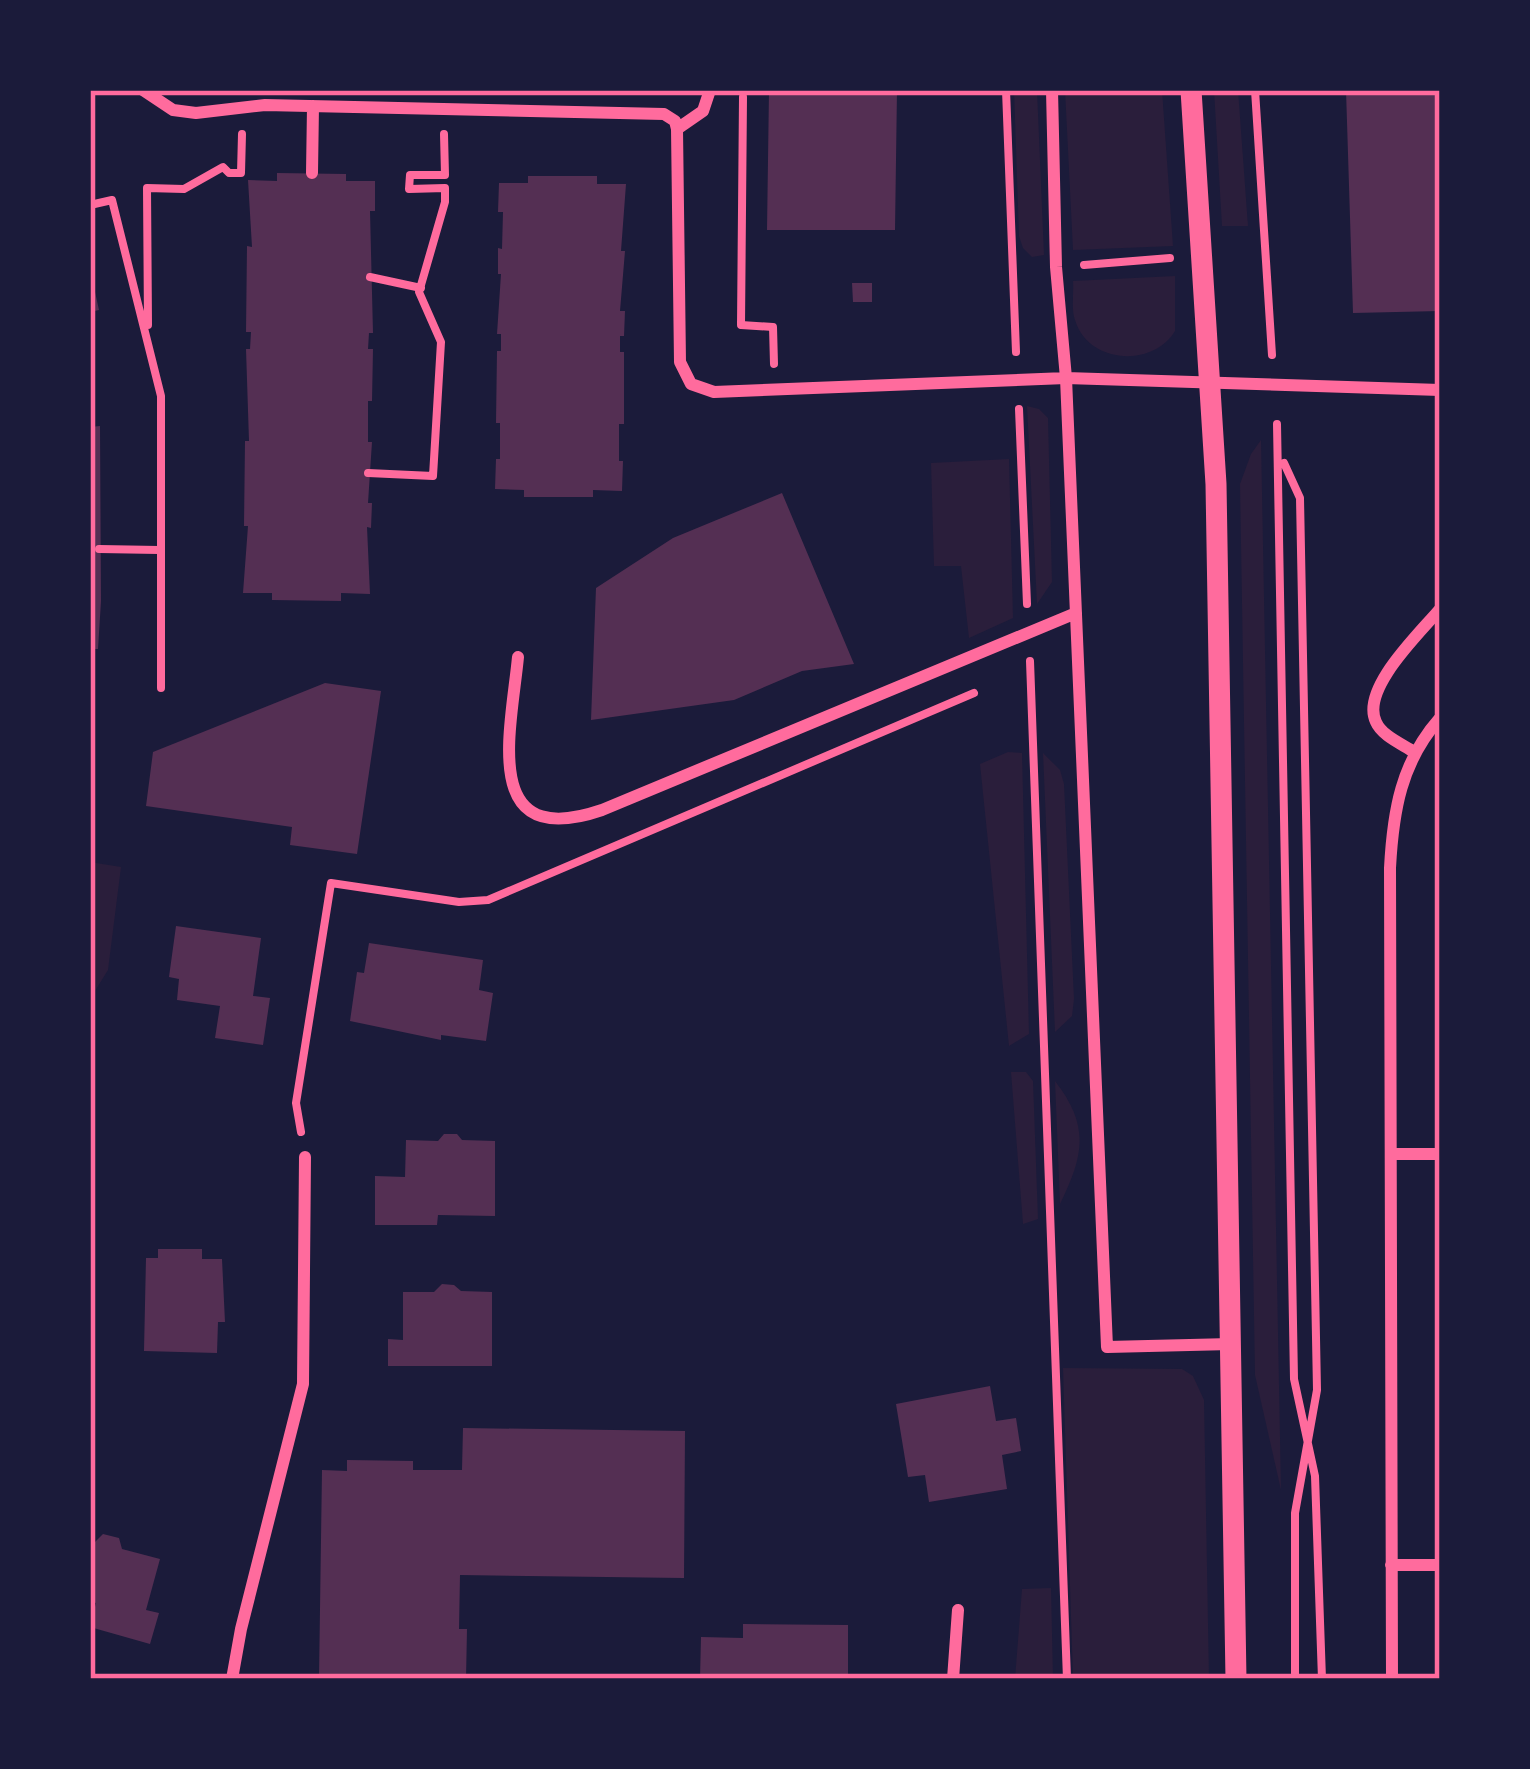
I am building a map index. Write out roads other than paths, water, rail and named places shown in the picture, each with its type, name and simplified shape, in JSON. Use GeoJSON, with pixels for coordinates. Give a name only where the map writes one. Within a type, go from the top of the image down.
{"type":"FeatureCollection","features":[{"type":"Feature","properties":{"kind":"street"},"geometry":{"type":"LineString","coordinates":[[143,90],[173,110],[196,112],[242,106],[313,106],[664,114],[675,121],[677,129],[683,374],[702,391],[1066,378],[1440,390]]}},
{"type":"Feature","properties":{"kind":"street"},"geometry":{"type":"LineString","coordinates":[[677,129],[703,111],[710,90]]}},
{"type":"Feature","properties":{"kind":"street"},"geometry":{"type":"LineString","coordinates":[[1052,90],[1056,267],[1066,378],[1107,1347],[1232,1344]]}},
{"type":"Feature","properties":{"kind":"street"},"geometry":{"type":"LineString","coordinates":[[1191,90],[1211,382],[1236,1679]]}},
{"type":"Feature","properties":{"kind":"street"},"geometry":{"type":"LineString","coordinates":[[311,173],[313,106]]}},
{"type":"Feature","properties":{"kind":"street"},"geometry":{"type":"LineString","coordinates":[[1414,752],[1382,732],[1375,722],[1374,699],[1387,674],[1440,609]]}},
{"type":"Feature","properties":{"kind":"street"},"geometry":{"type":"LineString","coordinates":[[518,657],[508,765],[514,795],[534,813],[564,820],[602,811],[1076,613]]}},
{"type":"Feature","properties":{"kind":"street"},"geometry":{"type":"LineString","coordinates":[[1392,1679],[1390,855],[1400,790],[1414,752],[1440,718]]}},
{"type":"Feature","properties":{"kind":"street"},"geometry":{"type":"LineString","coordinates":[[1391,1154],[1440,1154]]}},
{"type":"Feature","properties":{"kind":"street"},"geometry":{"type":"LineString","coordinates":[[232,1679],[304,1384],[305,1157]]}},
{"type":"Feature","properties":{"kind":"street"},"geometry":{"type":"LineString","coordinates":[[1391,1565],[1440,1565]]}},
{"type":"Feature","properties":{"kind":"street"},"geometry":{"type":"LineString","coordinates":[[953,1679],[958,1610]]}}]}
